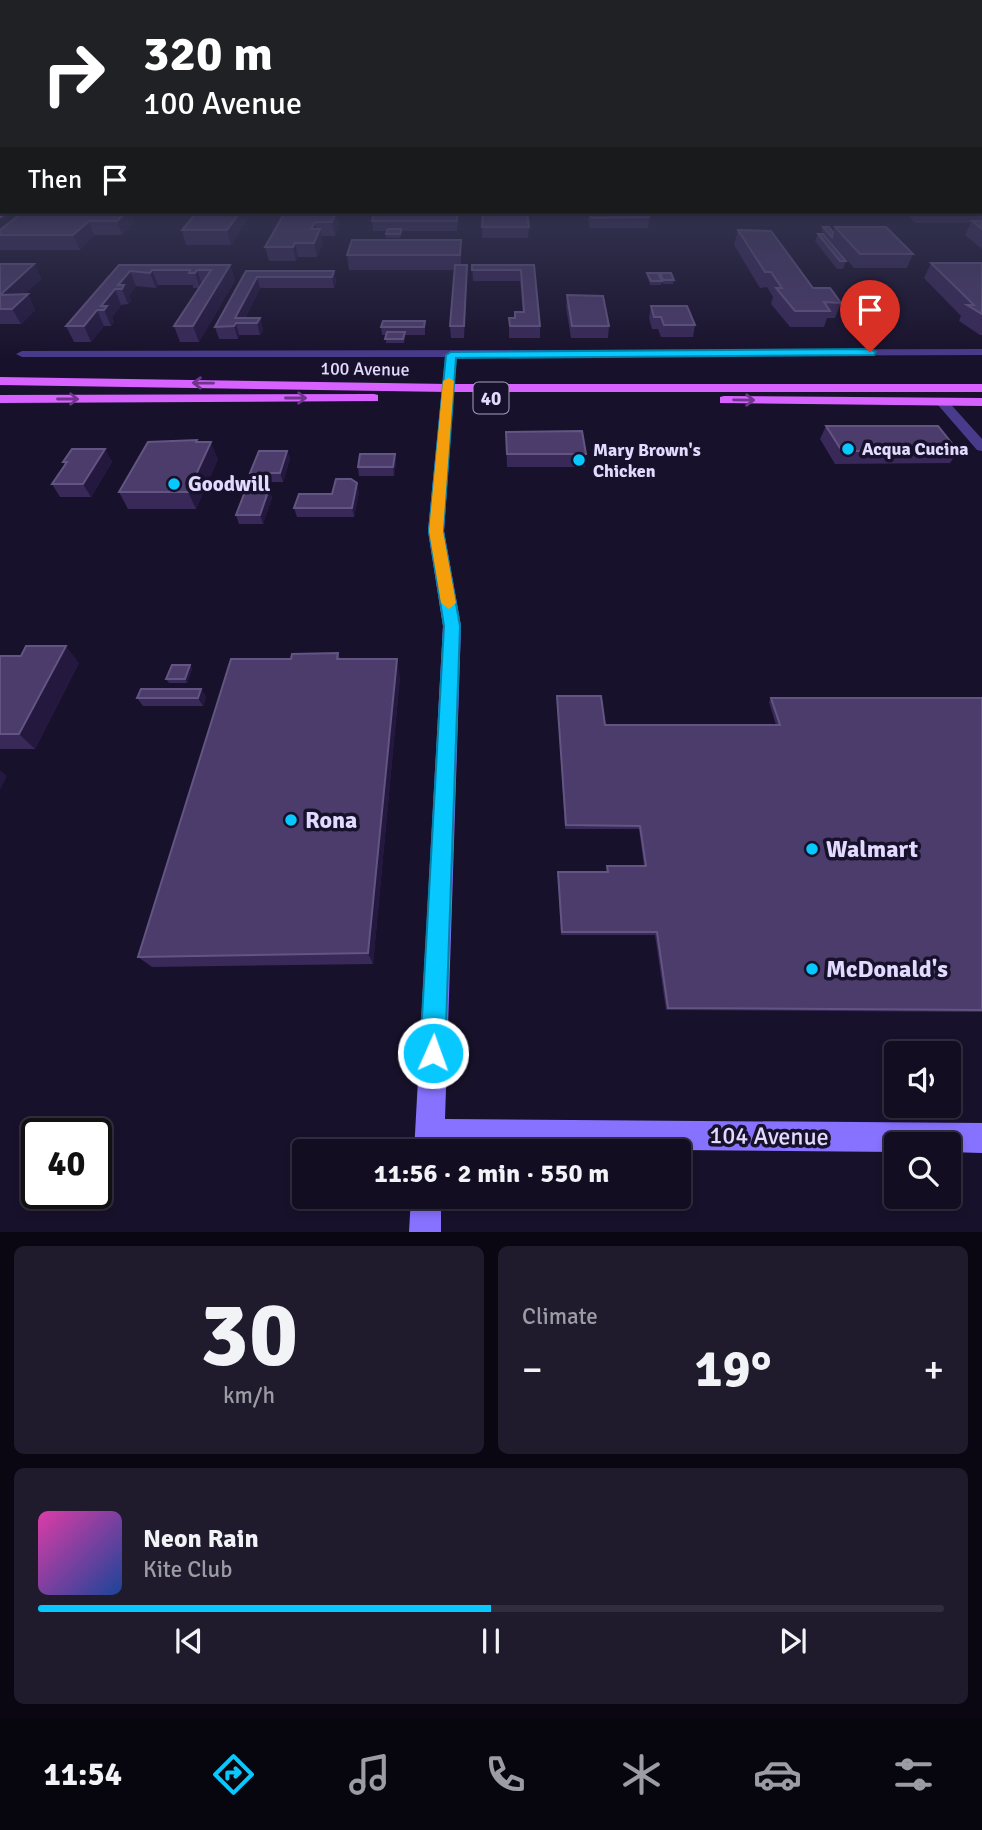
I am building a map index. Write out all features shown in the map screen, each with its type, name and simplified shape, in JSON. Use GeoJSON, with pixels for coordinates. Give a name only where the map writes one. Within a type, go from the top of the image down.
{"type":"FeatureCollection","features":[{"type":"Feature","properties":{"kind":"main road","name":"100 Avenue"},"geometry":{"type":"LineString","coordinates":[[0,384],[122,381],[448,393],[982,402]]}},
{"type":"Feature","properties":{"kind":"main road","name":"100 Avenue"},"geometry":{"type":"LineString","coordinates":[[0,399],[982,388]]}},
{"type":"Feature","properties":{"kind":"street","name":"100 Avenue"},"geometry":{"type":"LineString","coordinates":[[22,354],[982,352]]}},
{"type":"Feature","properties":{"kind":"street"},"geometry":{"type":"LineString","coordinates":[[429,1139],[452,626],[436,531],[451,355]]}},
{"type":"Feature","properties":{"kind":"street"},"geometry":{"type":"LineString","coordinates":[[942,402],[982,446]]}},
{"type":"Feature","properties":{"kind":"street","name":"104 Avenue"},"geometry":{"type":"LineString","coordinates":[[691,1140],[982,1138]]}},
{"type":"Feature","properties":{"kind":"street"},"geometry":{"type":"LineString","coordinates":[[425,1231],[426,1209]]}},
{"type":"Feature","properties":{"kind":"building"},"geometry":{"type":"Polygon","coordinates":[[[266,244],[294,244],[293,247],[265,247],[266,244]]]}},
{"type":"Feature","properties":{"kind":"building"},"geometry":{"type":"Polygon","coordinates":[[[351,244],[461,244],[460,255],[347,255],[351,244]]]}},
{"type":"Feature","properties":{"kind":"building"},"geometry":{"type":"Polygon","coordinates":[[[747,244],[781,244],[813,288],[830,288],[841,303],[824,302],[830,311],[795,311],[776,288],[782,288],[771,272],[765,272],[747,244]]]}},
{"type":"Feature","properties":{"kind":"building"},"geometry":{"type":"Polygon","coordinates":[[[827,244],[832,244],[846,261],[840,261],[827,244]]]}},
{"type":"Feature","properties":{"kind":"building"},"geometry":{"type":"Polygon","coordinates":[[[851,244],[903,244],[913,254],[860,254],[851,244]]]}},
{"type":"Feature","properties":{"kind":"building"},"geometry":{"type":"Polygon","coordinates":[[[931,263],[982,263],[982,314],[967,305],[974,305],[931,263]]]}},
{"type":"Feature","properties":{"kind":"building"},"geometry":{"type":"Polygon","coordinates":[[[0,264],[34,264],[0,295],[0,264]]]}},
{"type":"Feature","properties":{"kind":"building"},"geometry":{"type":"Polygon","coordinates":[[[119,265],[230,265],[193,326],[174,326],[211,270],[197,270],[195,273],[189,273],[190,270],[152,270],[150,273],[130,271],[118,285],[124,285],[122,289],[115,289],[101,306],[107,306],[104,310],[97,310],[84,326],[66,326],[119,265]]]}},
{"type":"Feature","properties":{"kind":"building"},"geometry":{"type":"Polygon","coordinates":[[[455,265],[467,265],[464,326],[450,326],[455,265]]]}},
{"type":"Feature","properties":{"kind":"building"},"geometry":{"type":"Polygon","coordinates":[[[472,265],[534,265],[540,326],[510,326],[509,318],[515,318],[515,312],[524,312],[521,270],[472,270],[472,265]]]}},
{"type":"Feature","properties":{"kind":"building"},"geometry":{"type":"Polygon","coordinates":[[[246,271],[334,271],[332,277],[257,277],[235,318],[260,318],[257,323],[215,327],[246,271]]]}},
{"type":"Feature","properties":{"kind":"building"},"geometry":{"type":"Polygon","coordinates":[[[647,273],[658,273],[662,281],[651,281],[647,273]]]}},
{"type":"Feature","properties":{"kind":"building"},"geometry":{"type":"Polygon","coordinates":[[[660,273],[671,273],[674,280],[663,280],[660,273]]]}},
{"type":"Feature","properties":{"kind":"building"},"geometry":{"type":"Polygon","coordinates":[[[28,294],[12,309],[0,309],[0,295],[28,294]]]}},
{"type":"Feature","properties":{"kind":"building"},"geometry":{"type":"Polygon","coordinates":[[[567,295],[603,296],[609,326],[572,326],[567,295]]]}},
{"type":"Feature","properties":{"kind":"building"},"geometry":{"type":"Polygon","coordinates":[[[651,306],[687,306],[695,325],[664,325],[661,317],[654,317],[651,306]]]}},
{"type":"Feature","properties":{"kind":"building"},"geometry":{"type":"Polygon","coordinates":[[[383,321],[425,321],[424,327],[381,327],[383,321]]]}},
{"type":"Feature","properties":{"kind":"building"},"geometry":{"type":"Polygon","coordinates":[[[387,332],[405,332],[403,339],[385,339],[387,332]]]}},
{"type":"Feature","properties":{"kind":"building"},"geometry":{"type":"Polygon","coordinates":[[[826,426],[938,426],[958,451],[842,451],[826,426]]]}},
{"type":"Feature","properties":{"kind":"building"},"geometry":{"type":"Polygon","coordinates":[[[582,431],[586,454],[507,454],[506,432],[582,431]]]}},
{"type":"Feature","properties":{"kind":"building"},"geometry":{"type":"Polygon","coordinates":[[[197,440],[196,442],[211,442],[188,492],[119,492],[148,442],[197,440]]]}},
{"type":"Feature","properties":{"kind":"building"},"geometry":{"type":"Polygon","coordinates":[[[72,449],[105,449],[83,484],[52,484],[67,462],[63,462],[72,449]]]}},
{"type":"Feature","properties":{"kind":"building"},"geometry":{"type":"Polygon","coordinates":[[[259,451],[287,451],[280,473],[250,473],[259,451]]]}},
{"type":"Feature","properties":{"kind":"building"},"geometry":{"type":"Polygon","coordinates":[[[360,454],[395,454],[393,467],[358,467],[360,454]]]}},
{"type":"Feature","properties":{"kind":"building"},"geometry":{"type":"Polygon","coordinates":[[[336,479],[351,479],[357,483],[352,508],[294,508],[299,494],[332,494],[336,479]]]}},
{"type":"Feature","properties":{"kind":"building"},"geometry":{"type":"Polygon","coordinates":[[[246,489],[269,489],[260,515],[236,515],[246,489]]]}},
{"type":"Feature","properties":{"kind":"building"},"geometry":{"type":"Polygon","coordinates":[[[26,646],[66,646],[19,734],[0,734],[0,656],[21,656],[26,646]]]}},
{"type":"Feature","properties":{"kind":"building","name":"Rona"},"geometry":{"type":"Polygon","coordinates":[[[338,653],[337,659],[397,659],[368,953],[138,957],[231,659],[291,659],[292,654],[338,653]]]}},
{"type":"Feature","properties":{"kind":"building"},"geometry":{"type":"Polygon","coordinates":[[[172,665],[190,665],[185,679],[166,679],[172,665]]]}},
{"type":"Feature","properties":{"kind":"building"},"geometry":{"type":"Polygon","coordinates":[[[141,689],[201,689],[198,698],[137,698],[141,689]]]}},
{"type":"Feature","properties":{"kind":"building","name":"Walmart"},"geometry":{"type":"Polygon","coordinates":[[[557,696],[601,696],[605,725],[780,725],[771,698],[982,698],[982,1010],[668,1008],[657,932],[562,932],[558,872],[608,872],[607,866],[646,866],[640,826],[566,825],[557,696]]]}},
{"type":"Feature","properties":{"kind":"slow traffic"},"geometry":{"type":"LineString","coordinates":[[449,381],[436,531],[449,603]]}},
{"type":"Feature","properties":{"kind":"place","name":"Acqua Cucina"},"geometry":{"type":"Point","coordinates":[848,449]}},
{"type":"Feature","properties":{"kind":"place","name":"Mary Brown's Chicken"},"geometry":{"type":"Point","coordinates":[579,460]}},
{"type":"Feature","properties":{"kind":"place","name":"Goodwill"},"geometry":{"type":"Point","coordinates":[174,484]}},
{"type":"Feature","properties":{"kind":"place","name":"Rona"},"geometry":{"type":"Point","coordinates":[291,820]}},
{"type":"Feature","properties":{"kind":"place","name":"Walmart"},"geometry":{"type":"Point","coordinates":[812,849]}},
{"type":"Feature","properties":{"kind":"place","name":"McDonald's"},"geometry":{"type":"Point","coordinates":[812,969]}},
{"type":"Feature","properties":{"kind":"route"},"geometry":{"type":"LineString","coordinates":[[433,1053],[452,626],[436,531],[451,355],[870,352]]}}]}
